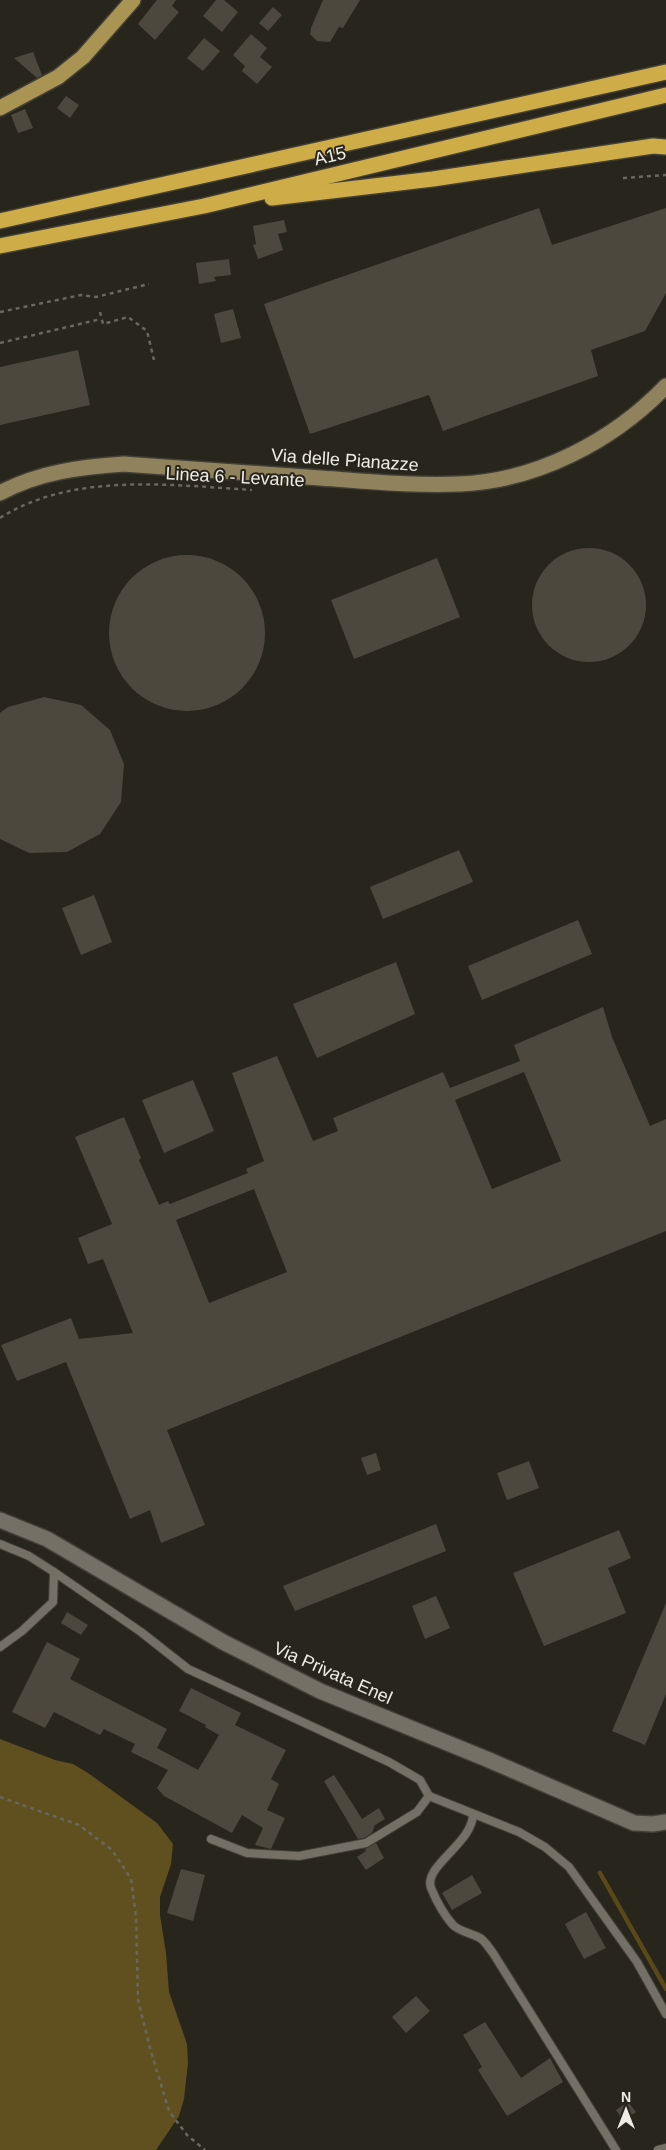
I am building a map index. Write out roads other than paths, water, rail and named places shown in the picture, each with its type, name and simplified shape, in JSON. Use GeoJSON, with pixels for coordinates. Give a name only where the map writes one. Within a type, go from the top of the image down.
{"type":"FeatureCollection","features":[{"type":"Feature","properties":{"kind":"highway","name":"A15"},"geometry":{"type":"LineString","coordinates":[[0,221],[666,72]]}},
{"type":"Feature","properties":{"kind":"highway","name":"A15"},"geometry":{"type":"LineString","coordinates":[[0,246],[204,206],[666,95]]}},
{"type":"Feature","properties":{"kind":"highway"},"geometry":{"type":"LineString","coordinates":[[204,206],[433,179],[653,146],[666,147]]}},
{"type":"Feature","properties":{"kind":"main road"},"geometry":{"type":"LineString","coordinates":[[0,108],[58,77],[83,57],[133,0]]}},
{"type":"Feature","properties":{"kind":"street","name":"Via delle Pianazze"},"geometry":{"type":"LineString","coordinates":[[0,494],[40,476],[77,467],[124,464],[408,484],[460,484],[490,480],[528,472],[568,457],[614,431],[643,408],[666,386]]}},
{"type":"Feature","properties":{"kind":"street","name":"Via Privata Enel"},"geometry":{"type":"LineString","coordinates":[[0,1520],[47,1539],[223,1642],[320,1691],[489,1760],[634,1823],[653,1824],[666,1822]]}},
{"type":"Feature","properties":{"kind":"lane"},"geometry":{"type":"LineString","coordinates":[[0,1544],[29,1556],[54,1572],[141,1632],[188,1669],[389,1762],[420,1780],[429,1796],[519,1832],[545,1847],[569,1868],[637,1962],[666,2014]]}},
{"type":"Feature","properties":{"kind":"lane"},"geometry":{"type":"LineString","coordinates":[[0,1647],[22,1631],[53,1602],[54,1572]]}},
{"type":"Feature","properties":{"kind":"lane"},"geometry":{"type":"LineString","coordinates":[[211,1839],[247,1853],[299,1856],[366,1844],[417,1812],[429,1796]]}},
{"type":"Feature","properties":{"kind":"lane"},"geometry":{"type":"LineString","coordinates":[[473,1814],[471,1828],[465,1838],[432,1874],[430,1886],[443,1911],[453,1925],[481,1938],[493,1953],[616,2150]]}},
{"type":"Feature","properties":{"kind":"lane"},"geometry":{"type":"LineString","coordinates":[[658,2150],[666,2148]]}},
{"type":"Feature","properties":{"kind":"waterway"},"geometry":{"type":"LineString","coordinates":[[600,1873],[666,1989]]}}]}
